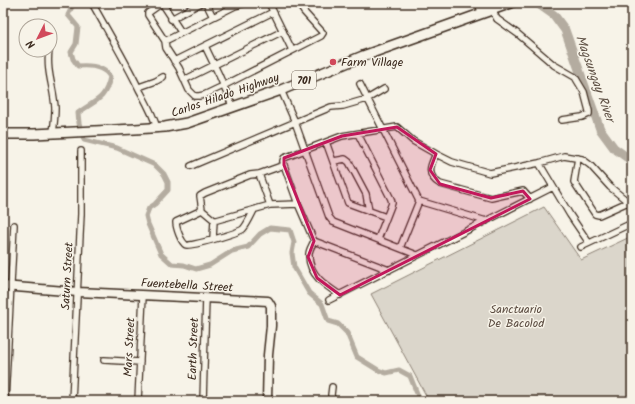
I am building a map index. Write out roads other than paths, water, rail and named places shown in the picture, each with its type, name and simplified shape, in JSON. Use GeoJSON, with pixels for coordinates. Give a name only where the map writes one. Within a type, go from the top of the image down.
{"type":"FeatureCollection","features":[{"type":"Feature","properties":{"kind":"main road","name":"Carlos Hilado Highway"},"geometry":{"type":"LineString","coordinates":[[3,134],[157,128],[187,123],[281,90],[334,67],[511,3]]}},
{"type":"Feature","properties":{"kind":"street"},"geometry":{"type":"LineString","coordinates":[[92,3],[103,25],[129,67],[153,116],[157,128]]}},
{"type":"Feature","properties":{"kind":"street"},"geometry":{"type":"LineString","coordinates":[[181,32],[171,19],[162,3],[148,13],[165,41],[166,48],[189,90],[195,96],[202,96],[318,38],[323,33],[298,3]]}},
{"type":"Feature","properties":{"kind":"street"},"geometry":{"type":"LineString","coordinates":[[171,19],[201,3]]}},
{"type":"Feature","properties":{"kind":"street"},"geometry":{"type":"LineString","coordinates":[[206,3],[213,17]]}},
{"type":"Feature","properties":{"kind":"street"},"geometry":{"type":"LineString","coordinates":[[165,41],[242,3]]}},
{"type":"Feature","properties":{"kind":"street"},"geometry":{"type":"LineString","coordinates":[[269,3],[292,50]]}},
{"type":"Feature","properties":{"kind":"street"},"geometry":{"type":"LineString","coordinates":[[478,3],[487,12],[518,34],[554,65],[576,77],[582,86],[587,100],[589,114],[582,117],[562,120]]}},
{"type":"Feature","properties":{"kind":"street"},"geometry":{"type":"LineString","coordinates":[[483,3],[487,12]]}},
{"type":"Feature","properties":{"kind":"street"},"geometry":{"type":"LineString","coordinates":[[174,61],[273,12]]}},
{"type":"Feature","properties":{"kind":"street"},"geometry":{"type":"LineString","coordinates":[[184,80],[282,31]]}},
{"type":"Feature","properties":{"kind":"street"},"geometry":{"type":"LineString","coordinates":[[205,46],[232,108]]}},
{"type":"Feature","properties":{"kind":"street"},"geometry":{"type":"LineString","coordinates":[[48,58],[55,108],[53,133]]}},
{"type":"Feature","properties":{"kind":"street"},"geometry":{"type":"LineString","coordinates":[[139,87],[163,77]]}},
{"type":"Feature","properties":{"kind":"street"},"geometry":{"type":"LineString","coordinates":[[360,84],[419,201],[486,221]]}},
{"type":"Feature","properties":{"kind":"street"},"geometry":{"type":"LineString","coordinates":[[191,166],[331,107],[343,106],[367,99],[384,89]]}},
{"type":"Feature","properties":{"kind":"street"},"geometry":{"type":"LineString","coordinates":[[281,90],[295,122],[329,217],[333,222],[417,255]]}},
{"type":"Feature","properties":{"kind":"street"},"geometry":{"type":"LineString","coordinates":[[340,295],[317,278],[313,270],[308,257],[314,241],[298,204],[284,165],[284,158],[342,136],[395,127],[400,128],[413,141],[452,162],[490,173],[539,163],[564,156],[578,158],[585,161],[610,187],[630,203],[599,216],[595,214],[574,182],[578,158]]}},
{"type":"Feature","properties":{"kind":"street"},"geometry":{"type":"LineString","coordinates":[[358,134],[392,203],[378,239]]}},
{"type":"Feature","properties":{"kind":"street"},"geometry":{"type":"LineString","coordinates":[[326,142],[347,201],[350,204],[386,217]]}},
{"type":"Feature","properties":{"kind":"street","name":"Saturn Street"},"geometry":{"type":"LineString","coordinates":[[72,401],[81,214],[81,151]]}},
{"type":"Feature","properties":{"kind":"street"},"geometry":{"type":"LineString","coordinates":[[436,154],[430,170],[434,180],[440,184],[491,198],[523,191],[530,198]]}},
{"type":"Feature","properties":{"kind":"street"},"geometry":{"type":"LineString","coordinates":[[334,161],[345,158],[349,162],[366,194],[369,211]]}},
{"type":"Feature","properties":{"kind":"street"},"geometry":{"type":"LineString","coordinates":[[539,163],[589,243]]}},
{"type":"Feature","properties":{"kind":"street"},"geometry":{"type":"LineString","coordinates":[[214,220],[202,210],[200,199],[202,195],[254,174],[259,174],[284,165]]}},
{"type":"Feature","properties":{"kind":"street"},"geometry":{"type":"LineString","coordinates":[[259,174],[270,205]]}},
{"type":"Feature","properties":{"kind":"street"},"geometry":{"type":"LineString","coordinates":[[329,300],[553,187]]}},
{"type":"Feature","properties":{"kind":"street"},"geometry":{"type":"LineString","coordinates":[[400,248],[419,201]]}},
{"type":"Feature","properties":{"kind":"street"},"geometry":{"type":"LineString","coordinates":[[214,220],[270,205],[298,204]]}},
{"type":"Feature","properties":{"kind":"street"},"geometry":{"type":"LineString","coordinates":[[202,210],[177,222],[176,224],[183,242],[187,245],[221,238],[243,229],[254,210]]}},
{"type":"Feature","properties":{"kind":"street"},"geometry":{"type":"LineString","coordinates":[[213,239],[214,220]]}},
{"type":"Feature","properties":{"kind":"street"},"geometry":{"type":"LineString","coordinates":[[581,247],[632,223]]}},
{"type":"Feature","properties":{"kind":"street"},"geometry":{"type":"LineString","coordinates":[[6,401],[7,286],[14,225]]}},
{"type":"Feature","properties":{"kind":"street"},"geometry":{"type":"LineString","coordinates":[[314,241],[389,270]]}},
{"type":"Feature","properties":{"kind":"street","name":"Fuentebella Street"},"geometry":{"type":"LineString","coordinates":[[7,286],[78,292],[266,300],[270,303],[271,326],[268,355],[267,401]]}},
{"type":"Feature","properties":{"kind":"street","name":"Mars Street"},"geometry":{"type":"LineString","coordinates":[[138,401],[143,295]]}},
{"type":"Feature","properties":{"kind":"street","name":"Earth Street"},"geometry":{"type":"LineString","coordinates":[[203,401],[206,298]]}},
{"type":"Feature","properties":{"kind":"street"},"geometry":{"type":"LineString","coordinates":[[104,360],[140,362]]}},
{"type":"Feature","properties":{"kind":"street"},"geometry":{"type":"LineString","coordinates":[[332,387],[331,397],[333,401]]}},
{"type":"Feature","properties":{"kind":"waterway"},"geometry":{"type":"LineString","coordinates":[[72,3],[68,15],[78,27],[76,44],[71,52],[73,59],[78,66],[92,66],[100,68],[110,77],[108,85],[102,96],[78,113],[84,140],[117,148],[155,165],[164,174],[168,182],[168,190],[155,204],[149,208],[146,216],[161,254],[172,264],[184,265],[196,269],[210,265],[232,251],[248,247],[260,234],[270,228],[290,230],[294,242],[292,253],[294,267],[309,293],[322,304],[328,321],[338,324],[347,333],[357,357],[378,370],[386,373],[399,370],[410,376],[420,401]]}},
{"type":"Feature","properties":{"kind":"waterway","name":"Magsungay River"},"geometry":{"type":"LineString","coordinates":[[537,3],[554,15],[565,30],[600,129],[614,148],[632,161]]}},
{"type":"Feature","properties":{"kind":"place","name":"Farm Village"},"geometry":{"type":"Point","coordinates":[333,62]}},
{"type":"Feature","properties":{"kind":"park label","name":"Sanctuario De Bacolod"},"geometry":{"type":"Point","coordinates":[516,316]}}]}
